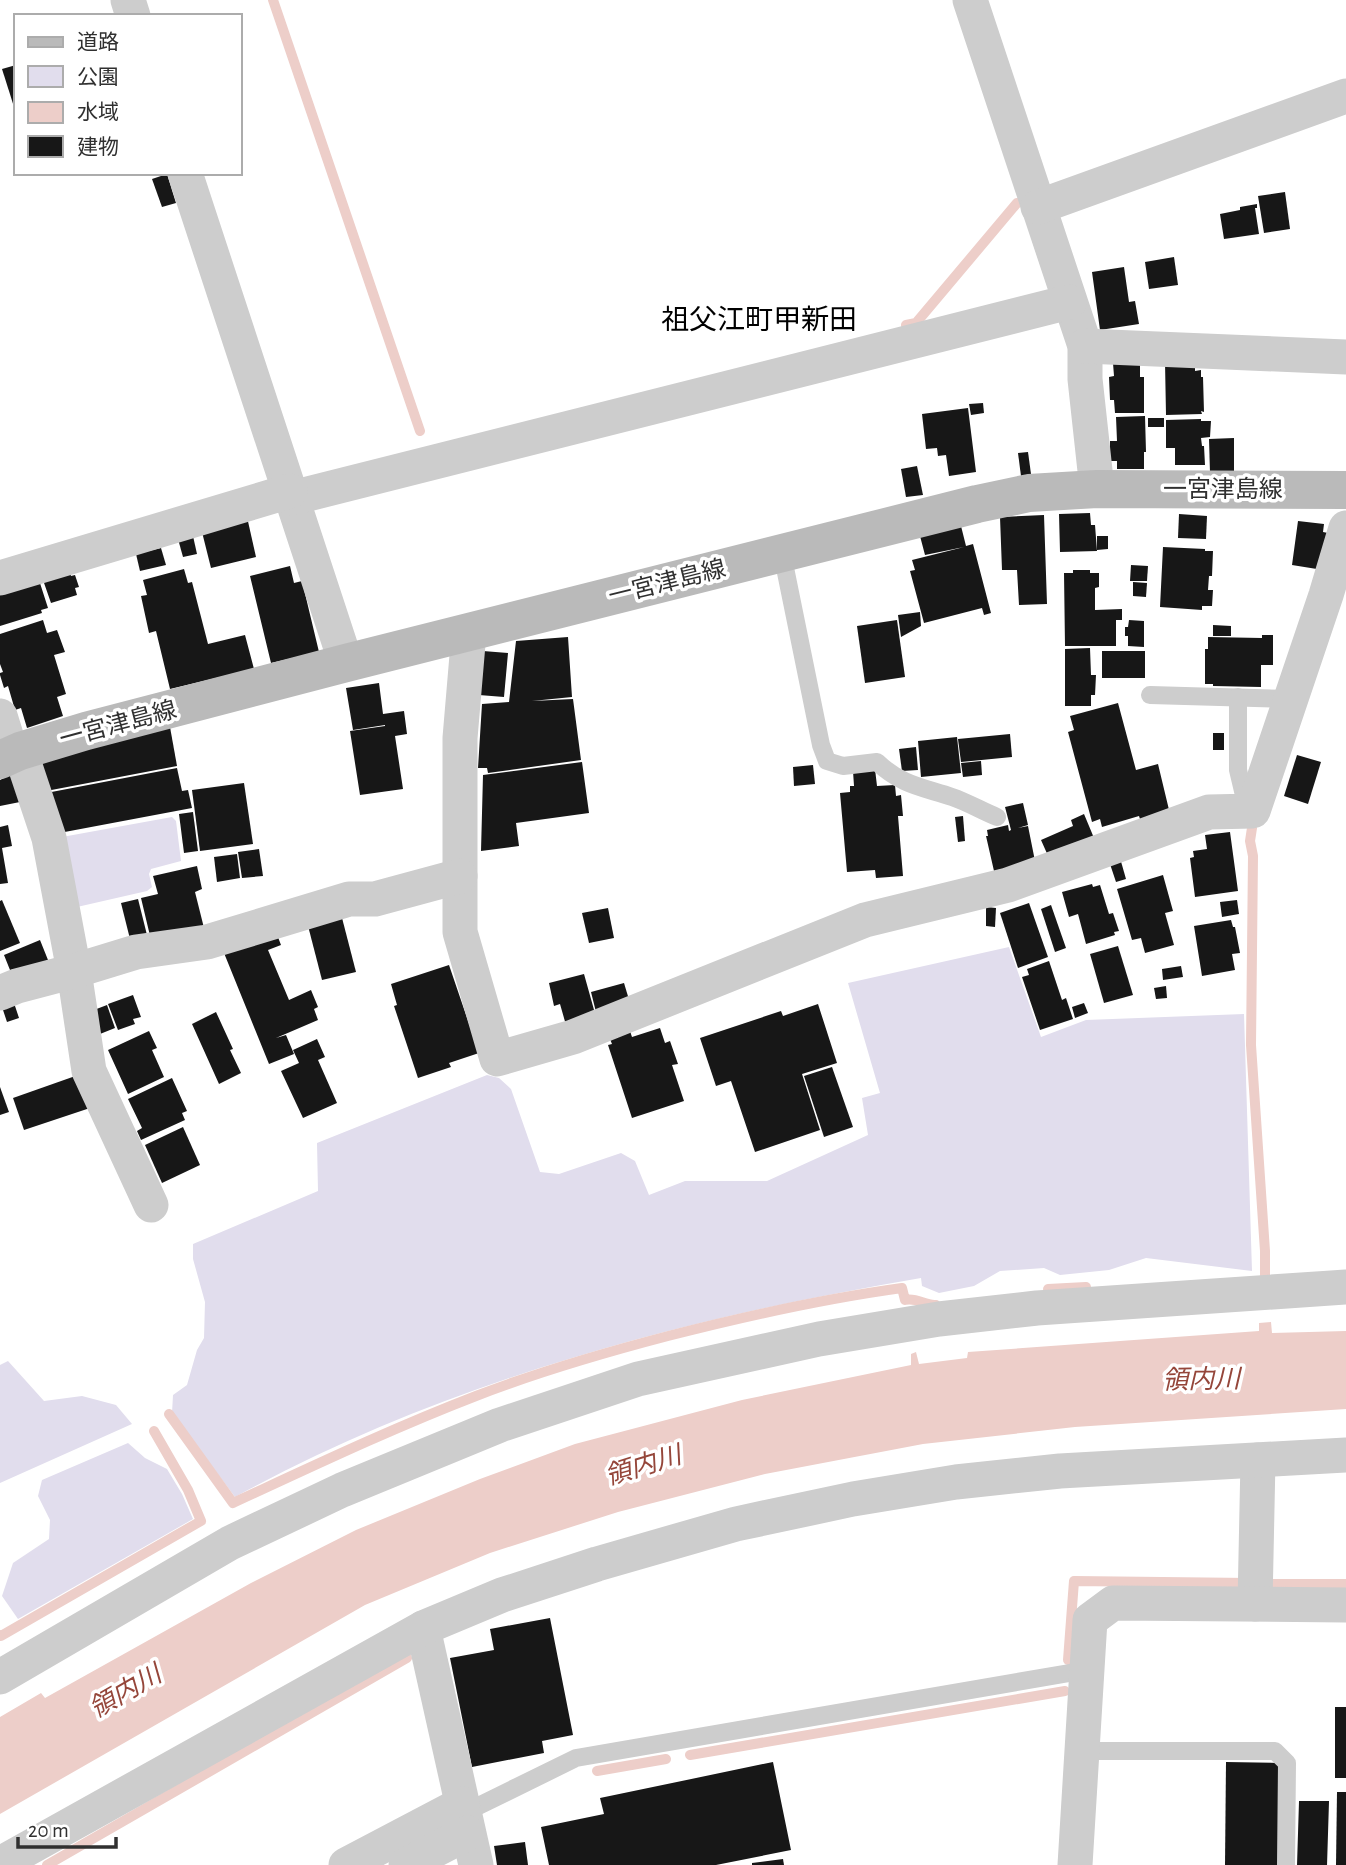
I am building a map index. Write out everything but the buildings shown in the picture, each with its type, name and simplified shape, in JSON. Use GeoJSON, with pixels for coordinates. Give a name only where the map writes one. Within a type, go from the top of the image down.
{"type":"FeatureCollection","features":[{"type":"Feature","properties":{"kind":"main road","name":"一宮津島線"},"geometry":{"type":"LineString","coordinates":[[11,755],[86,731],[345,663],[1003,498],[1029,493],[1097,489],[1346,490]]}},
{"type":"Feature","properties":{"kind":"street"},"geometry":{"type":"LineString","coordinates":[[970,0],[1084,346],[1097,489]]}},
{"type":"Feature","properties":{"kind":"street"},"geometry":{"type":"LineString","coordinates":[[1038,207],[1346,96]]}},
{"type":"Feature","properties":{"kind":"street"},"geometry":{"type":"LineString","coordinates":[[186,175],[345,663]]}},
{"type":"Feature","properties":{"kind":"street"},"geometry":{"type":"LineString","coordinates":[[0,578],[291,495],[1069,302]]}},
{"type":"Feature","properties":{"kind":"street"},"geometry":{"type":"LineString","coordinates":[[1084,346],[1346,357]]}},
{"type":"Feature","properties":{"kind":"street"},"geometry":{"type":"LineString","coordinates":[[469,632],[460,738],[460,932],[497,1059],[573,1037],[865,920],[1008,885],[1209,812],[1253,811],[1346,528]]}},
{"type":"Feature","properties":{"kind":"street"},"geometry":{"type":"LineString","coordinates":[[0,716],[11,755],[49,838],[74,971],[89,1071],[151,1205]]}},
{"type":"Feature","properties":{"kind":"street"},"geometry":{"type":"LineString","coordinates":[[0,993],[136,952],[207,942],[349,899],[375,898],[460,876]]}},
{"type":"Feature","properties":{"kind":"street"},"geometry":{"type":"LineString","coordinates":[[0,1677],[230,1543],[342,1490],[500,1426],[638,1379],[819,1339],[939,1319],[1038,1308],[1346,1287]]}},
{"type":"Feature","properties":{"kind":"street"},"geometry":{"type":"LineString","coordinates":[[0,1864],[422,1628],[502,1595],[597,1564],[736,1524],[853,1499],[956,1482],[1047,1473],[1346,1455]]}},
{"type":"Feature","properties":{"kind":"street"},"geometry":{"type":"LineString","coordinates":[[1255,1604],[1258,1460]]}},
{"type":"Feature","properties":{"kind":"street"},"geometry":{"type":"LineString","coordinates":[[1075,1865],[1090,1620],[1113,1603],[1346,1605]]}},
{"type":"Feature","properties":{"kind":"street"},"geometry":{"type":"LineString","coordinates":[[422,1628],[467,1829]]}},
{"type":"Feature","properties":{"kind":"street"},"geometry":{"type":"LineString","coordinates":[[346,1865],[467,1829]]}},
{"type":"Feature","properties":{"kind":"street"},"geometry":{"type":"LineString","coordinates":[[406,1865],[467,1829]]}},
{"type":"Feature","properties":{"kind":"lane"},"geometry":{"type":"LineString","coordinates":[[782,553],[821,745],[827,761],[843,766],[877,762],[889,774],[918,788],[954,798],[998,817]]}},
{"type":"Feature","properties":{"kind":"lane"},"geometry":{"type":"LineString","coordinates":[[1150,695],[1290,699]]}},
{"type":"Feature","properties":{"kind":"lane"},"geometry":{"type":"LineString","coordinates":[[1238,697],[1238,770],[1248,811]]}},
{"type":"Feature","properties":{"kind":"lane"},"geometry":{"type":"LineString","coordinates":[[467,1829],[576,1758],[1087,1670]]}},
{"type":"Feature","properties":{"kind":"lane"},"geometry":{"type":"LineString","coordinates":[[1082,1751],[1275,1751],[1287,1763],[1286,1865]]}},
{"type":"Feature","properties":{"kind":"green space"},"geometry":{"type":"Polygon","coordinates":[[[172,817],[176,821],[181,861],[151,869],[149,874],[152,887],[147,891],[77,907],[62,837],[172,817]]]}},
{"type":"Feature","properties":{"kind":"green space"},"geometry":{"type":"Polygon","coordinates":[[[1009,947],[1041,1037],[1086,1020],[1244,1014],[1252,1271],[1146,1258],[1109,1270],[1060,1275],[1044,1268],[1000,1271],[974,1286],[939,1293],[922,1286],[921,1278],[744,1313],[656,1334],[483,1387],[398,1419],[315,1456],[235,1497],[172,1413],[173,1395],[187,1385],[197,1350],[204,1338],[205,1302],[193,1259],[193,1244],[318,1191],[317,1143],[487,1075],[499,1078],[511,1089],[540,1172],[559,1174],[621,1153],[635,1161],[649,1195],[685,1181],[767,1181],[868,1135],[862,1098],[880,1093],[848,983],[1009,947]]]}},
{"type":"Feature","properties":{"kind":"green space"},"geometry":{"type":"Polygon","coordinates":[[[8,1361],[44,1401],[82,1396],[116,1405],[132,1424],[0,1483],[0,1365],[8,1361]]]}},
{"type":"Feature","properties":{"kind":"green space"},"geometry":{"type":"Polygon","coordinates":[[[128,1443],[145,1458],[167,1469],[193,1519],[18,1619],[2,1596],[13,1563],[49,1539],[50,1520],[38,1496],[42,1480],[128,1443]]]}},
{"type":"Feature","properties":{"kind":"water","name":"領内川"},"geometry":{"type":"Polygon","coordinates":[[[1271,1322],[1272,1333],[1346,1331],[1346,1409],[1075,1427],[923,1444],[765,1474],[618,1512],[490,1553],[365,1605],[0,1814],[0,1717],[41,1693],[45,1698],[251,1583],[356,1530],[480,1479],[575,1444],[742,1400],[911,1365],[911,1354],[916,1352],[919,1364],[967,1358],[968,1352],[1259,1331],[1259,1323],[1271,1322]]]}},
{"type":"Feature","properties":{"kind":"waterway"},"geometry":{"type":"LineString","coordinates":[[273,0],[420,431]]}},
{"type":"Feature","properties":{"kind":"waterway"},"geometry":{"type":"LineString","coordinates":[[906,325],[916,323],[1017,203]]}},
{"type":"Feature","properties":{"kind":"waterway"},"geometry":{"type":"LineString","coordinates":[[1252,828],[1251,1045],[1265,1277]]}},
{"type":"Feature","properties":{"kind":"waterway"},"geometry":{"type":"LineString","coordinates":[[1048,1289],[1086,1287]]}},
{"type":"Feature","properties":{"kind":"waterway"},"geometry":{"type":"LineString","coordinates":[[169,1414],[233,1503],[445,1408],[523,1379],[619,1349],[784,1309],[902,1288],[905,1300],[936,1305]]}},
{"type":"Feature","properties":{"kind":"waterway"},"geometry":{"type":"LineString","coordinates":[[0,1635],[201,1521],[188,1490],[154,1431]]}},
{"type":"Feature","properties":{"kind":"waterway"},"geometry":{"type":"LineString","coordinates":[[1068,1660],[1074,1581],[1250,1583]]}},
{"type":"Feature","properties":{"kind":"waterway"},"geometry":{"type":"LineString","coordinates":[[1272,1584],[1346,1584]]}},
{"type":"Feature","properties":{"kind":"waterway"},"geometry":{"type":"LineString","coordinates":[[47,1865],[407,1658]]}},
{"type":"Feature","properties":{"kind":"waterway"},"geometry":{"type":"LineString","coordinates":[[690,1755],[1065,1691]]}},
{"type":"Feature","properties":{"kind":"waterway"},"geometry":{"type":"LineString","coordinates":[[597,1771],[666,1759]]}},
{"type":"Feature","properties":{"kind":"district","name":"祖父江町甲新田"},"geometry":{"type":"Point","coordinates":[759,319]}}]}
